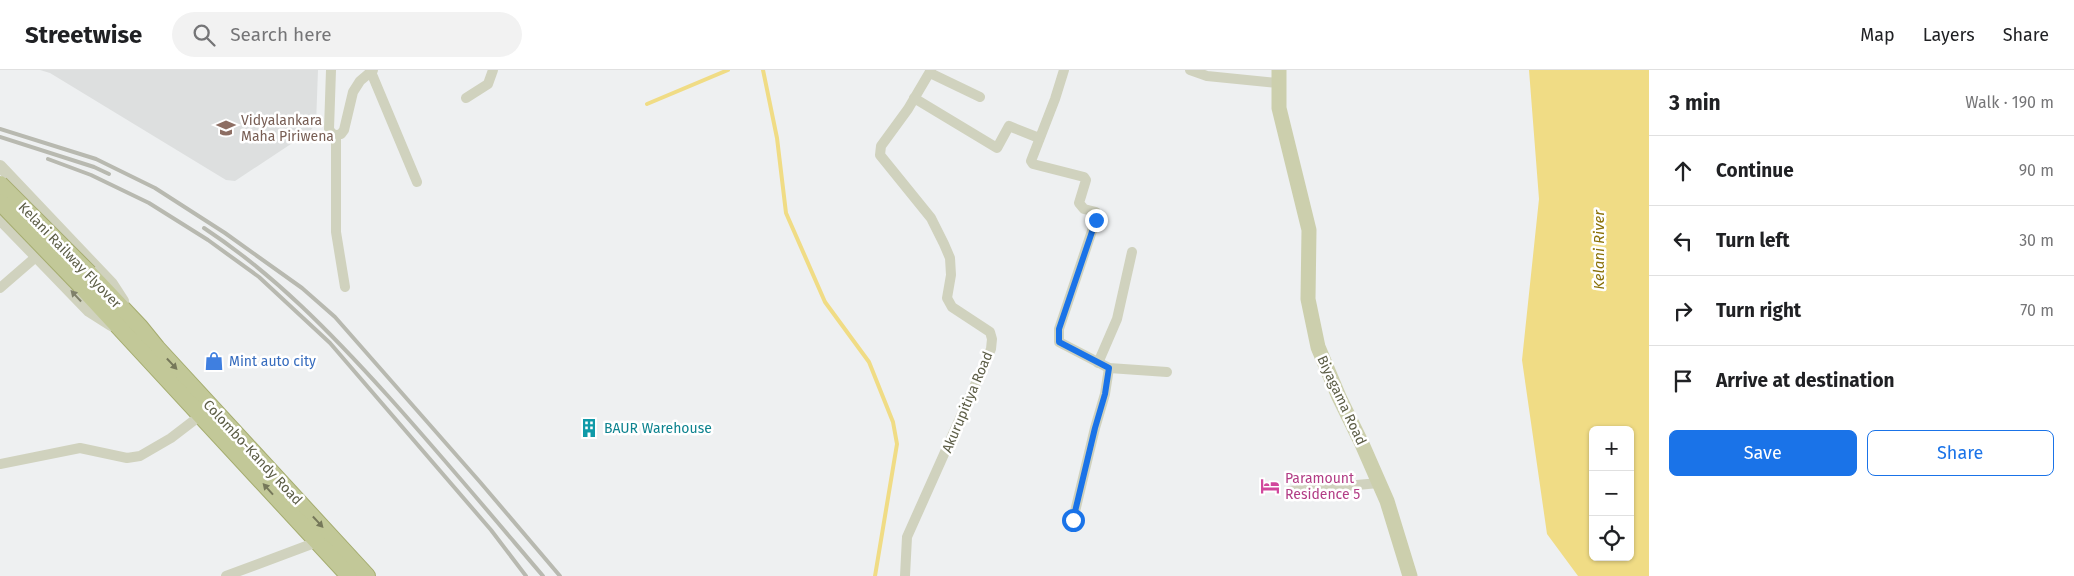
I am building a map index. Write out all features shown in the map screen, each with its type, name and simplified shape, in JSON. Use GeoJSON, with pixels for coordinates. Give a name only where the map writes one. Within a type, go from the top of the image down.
{"type":"FeatureCollection","features":[{"type":"Feature","properties":{"kind":"highway","name":"Kelani Railway Flyover"},"geometry":{"type":"LineString","coordinates":[[0,184],[134,332]]}},
{"type":"Feature","properties":{"kind":"highway","name":"Kelani Railway Flyover"},"geometry":{"type":"LineString","coordinates":[[0,204],[84,279]]}},
{"type":"Feature","properties":{"kind":"highway","name":"Colombo-Kandy Road"},"geometry":{"type":"LineString","coordinates":[[134,332],[201,415],[349,576]]}},
{"type":"Feature","properties":{"kind":"highway","name":"Colombo-Kandy Road"},"geometry":{"type":"LineString","coordinates":[[134,332],[157,348],[367,576]]}},
{"type":"Feature","properties":{"kind":"main road","name":"Biyagama Road"},"geometry":{"type":"LineString","coordinates":[[1278,77],[1279,108],[1309,230],[1308,299],[1318,347],[1339,398],[1379,483],[1410,576]]}},
{"type":"Feature","properties":{"kind":"street"},"geometry":{"type":"LineString","coordinates":[[331,70],[329,129],[331,133],[341,134],[344,130],[357,86],[372,71],[417,182]]}},
{"type":"Feature","properties":{"kind":"street"},"geometry":{"type":"LineString","coordinates":[[466,98],[488,84],[493,70]]}},
{"type":"Feature","properties":{"kind":"street"},"geometry":{"type":"LineString","coordinates":[[1064,70],[1056,99],[1031,158],[1033,164],[1084,177],[1086,180],[1079,203],[1084,208],[1096,212],[1098,216],[1059,329],[1059,342],[1109,368],[1167,372]]}},
{"type":"Feature","properties":{"kind":"street"},"geometry":{"type":"LineString","coordinates":[[1190,70],[1207,76],[1278,77]]}},
{"type":"Feature","properties":{"kind":"street"},"geometry":{"type":"LineString","coordinates":[[930,71],[980,97]]}},
{"type":"Feature","properties":{"kind":"street","name":"Akurupitiya Road"},"geometry":{"type":"LineString","coordinates":[[904,576],[907,537],[991,349],[992,339],[990,332],[952,307],[947,298],[951,275],[950,258],[944,244],[931,218],[880,155],[881,146],[930,71]]}},
{"type":"Feature","properties":{"kind":"street"},"geometry":{"type":"LineString","coordinates":[[914,98],[997,148],[1009,126],[1039,138]]}},
{"type":"Feature","properties":{"kind":"street"},"geometry":{"type":"LineString","coordinates":[[336,135],[336,232],[345,287]]}},
{"type":"Feature","properties":{"kind":"street"},"geometry":{"type":"LineString","coordinates":[[0,166],[112,284],[134,332]]}},
{"type":"Feature","properties":{"kind":"street"},"geometry":{"type":"LineString","coordinates":[[0,204],[19,187]]}},
{"type":"Feature","properties":{"kind":"street"},"geometry":{"type":"LineString","coordinates":[[0,219],[90,311],[134,332]]}},
{"type":"Feature","properties":{"kind":"street"},"geometry":{"type":"LineString","coordinates":[[1098,363],[1117,319],[1132,252]]}},
{"type":"Feature","properties":{"kind":"street"},"geometry":{"type":"LineString","coordinates":[[0,288],[37,256]]}},
{"type":"Feature","properties":{"kind":"street"},"geometry":{"type":"LineString","coordinates":[[1073,520],[1105,394],[1109,368]]}},
{"type":"Feature","properties":{"kind":"street"},"geometry":{"type":"LineString","coordinates":[[0,464],[80,448],[127,458],[140,456],[171,438],[201,415]]}},
{"type":"Feature","properties":{"kind":"street"},"geometry":{"type":"LineString","coordinates":[[1289,490],[1379,483]]}},
{"type":"Feature","properties":{"kind":"street"},"geometry":{"type":"LineString","coordinates":[[226,576],[317,542]]}},
{"type":"Feature","properties":{"kind":"shaded area","name":"Vidyalankara Maha Piriwena"},"geometry":{"type":"Polygon","coordinates":[[[40,70],[318,70],[316,124],[309,132],[235,181],[226,180],[50,73],[40,70]]]}},
{"type":"Feature","properties":{"kind":"water","name":"Kelani River"},"geometry":{"type":"Polygon","coordinates":[[[1529,70],[1649,70],[1649,576],[1578,576],[1547,534],[1522,360],[1539,199],[1529,70]]]}},
{"type":"Feature","properties":{"kind":"waterway"},"geometry":{"type":"LineString","coordinates":[[647,104],[728,70]]}},
{"type":"Feature","properties":{"kind":"waterway"},"geometry":{"type":"LineString","coordinates":[[763,70],[777,138],[786,213],[825,302],[869,362],[893,422],[897,444],[875,576]]}},
{"type":"Feature","properties":{"kind":"railway"},"geometry":{"type":"LineString","coordinates":[[0,129],[96,159],[155,188],[225,233],[302,288],[335,317],[560,576]]}},
{"type":"Feature","properties":{"kind":"railway"},"geometry":{"type":"LineString","coordinates":[[0,137],[94,167],[109,174]]}},
{"type":"Feature","properties":{"kind":"railway"},"geometry":{"type":"LineString","coordinates":[[48,159],[91,175],[149,203],[208,240],[259,277],[330,343],[491,530],[526,576]]}},
{"type":"Feature","properties":{"kind":"railway"},"geometry":{"type":"LineString","coordinates":[[204,228],[254,265],[324,328],[388,396],[543,576]]}},
{"type":"Feature","properties":{"kind":"place","name":"Vidyalankara Maha Piriwena"},"geometry":{"type":"Point","coordinates":[226,128]}},
{"type":"Feature","properties":{"kind":"place","name":"Mint auto city"},"geometry":{"type":"Point","coordinates":[214,361]}},
{"type":"Feature","properties":{"kind":"place","name":"BAUR Warehouse"},"geometry":{"type":"Point","coordinates":[589,428]}},
{"type":"Feature","properties":{"kind":"place","name":"Paramount Residence 5"},"geometry":{"type":"Point","coordinates":[1270,486]}},
{"type":"Feature","properties":{"kind":"route"},"geometry":{"type":"LineString","coordinates":[[1073,520],[1105,394],[1109,368],[1059,342],[1059,329],[1096,220]]}}]}
